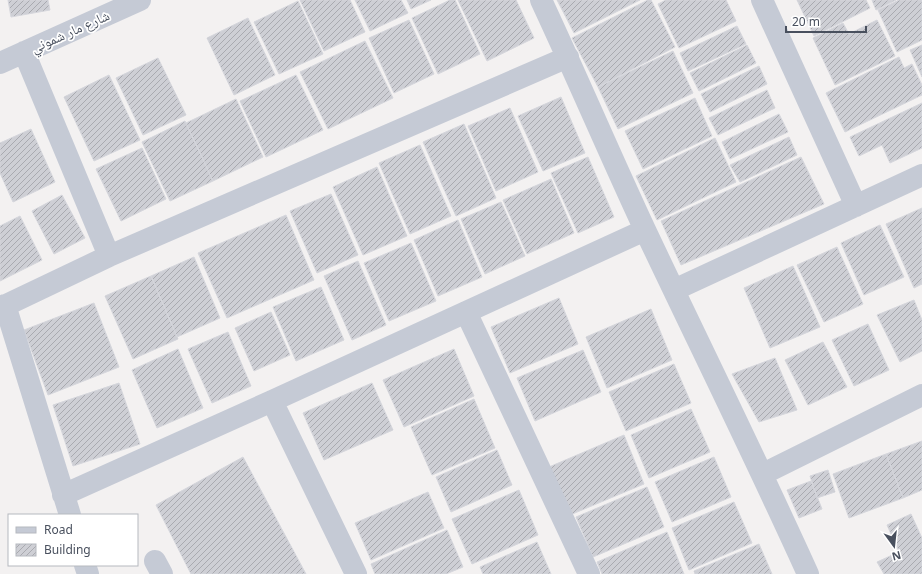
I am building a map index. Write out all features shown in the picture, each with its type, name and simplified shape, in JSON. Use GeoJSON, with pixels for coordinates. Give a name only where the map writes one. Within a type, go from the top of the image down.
{"type":"FeatureCollection","features":[{"type":"Feature","properties":{"kind":"street","name":"شارع مار شموني"},"geometry":{"type":"LineString","coordinates":[[0,63],[24,52],[103,8],[140,0]]}},
{"type":"Feature","properties":{"kind":"street"},"geometry":{"type":"LineString","coordinates":[[541,0],[645,230],[763,474],[808,574]]}},
{"type":"Feature","properties":{"kind":"street"},"geometry":{"type":"LineString","coordinates":[[762,0],[856,206]]}},
{"type":"Feature","properties":{"kind":"street"},"geometry":{"type":"LineString","coordinates":[[24,52],[109,256]]}},
{"type":"Feature","properties":{"kind":"street"},"geometry":{"type":"LineString","coordinates":[[568,57],[109,256],[3,306],[66,505],[272,401],[645,230]]}},
{"type":"Feature","properties":{"kind":"street"},"geometry":{"type":"LineString","coordinates":[[674,290],[922,175]]}},
{"type":"Feature","properties":{"kind":"street"},"geometry":{"type":"LineString","coordinates":[[466,312],[589,574]]}},
{"type":"Feature","properties":{"kind":"street"},"geometry":{"type":"LineString","coordinates":[[763,474],[922,395]]}},
{"type":"Feature","properties":{"kind":"street"},"geometry":{"type":"LineString","coordinates":[[272,401],[356,574]]}},
{"type":"Feature","properties":{"kind":"building"},"geometry":{"type":"Polygon","coordinates":[[[8,0],[48,0],[50,10],[11,17],[8,0]]]}},
{"type":"Feature","properties":{"kind":"building"},"geometry":{"type":"Polygon","coordinates":[[[300,0],[350,0],[365,32],[324,51],[300,0]]]}},
{"type":"Feature","properties":{"kind":"building"},"geometry":{"type":"Polygon","coordinates":[[[355,0],[401,0],[408,13],[370,31],[355,0]]]}},
{"type":"Feature","properties":{"kind":"building"},"geometry":{"type":"Polygon","coordinates":[[[407,0],[431,0],[411,9],[407,0]]]}},
{"type":"Feature","properties":{"kind":"building"},"geometry":{"type":"Polygon","coordinates":[[[450,0],[455,0],[480,54],[438,74],[412,18],[450,0]]]}},
{"type":"Feature","properties":{"kind":"building"},"geometry":{"type":"Polygon","coordinates":[[[458,0],[516,0],[534,38],[487,61],[458,0]]]}},
{"type":"Feature","properties":{"kind":"building"},"geometry":{"type":"Polygon","coordinates":[[[557,0],[640,0],[574,33],[557,0]]]}},
{"type":"Feature","properties":{"kind":"building"},"geometry":{"type":"Polygon","coordinates":[[[648,0],[651,0],[675,47],[598,87],[572,38],[648,0]]]}},
{"type":"Feature","properties":{"kind":"building"},"geometry":{"type":"Polygon","coordinates":[[[666,0],[726,0],[736,21],[679,48],[658,4],[666,0]]]}},
{"type":"Feature","properties":{"kind":"building"},"geometry":{"type":"Polygon","coordinates":[[[797,0],[866,0],[870,8],[814,36],[797,0]]]}},
{"type":"Feature","properties":{"kind":"building"},"geometry":{"type":"Polygon","coordinates":[[[872,0],[896,0],[876,10],[872,0]]]}},
{"type":"Feature","properties":{"kind":"building"},"geometry":{"type":"Polygon","coordinates":[[[899,0],[922,0],[922,40],[897,52],[878,10],[899,0]]]}},
{"type":"Feature","properties":{"kind":"building"},"geometry":{"type":"Polygon","coordinates":[[[298,1],[323,54],[279,74],[254,22],[298,1]]]}},
{"type":"Feature","properties":{"kind":"building"},"geometry":{"type":"Polygon","coordinates":[[[248,18],[275,75],[234,95],[207,38],[248,18]]]}},
{"type":"Feature","properties":{"kind":"building"},"geometry":{"type":"Polygon","coordinates":[[[409,20],[434,74],[394,93],[369,38],[409,20]]]}},
{"type":"Feature","properties":{"kind":"building"},"geometry":{"type":"Polygon","coordinates":[[[877,20],[895,56],[835,85],[813,38],[843,23],[849,34],[877,20]]]}},
{"type":"Feature","properties":{"kind":"building"},"geometry":{"type":"Polygon","coordinates":[[[737,26],[746,44],[688,71],[680,53],[737,26]]]}},
{"type":"Feature","properties":{"kind":"building"},"geometry":{"type":"Polygon","coordinates":[[[365,41],[393,98],[328,129],[300,72],[365,41]]]}},
{"type":"Feature","properties":{"kind":"building"},"geometry":{"type":"Polygon","coordinates":[[[747,45],[756,63],[699,91],[690,73],[747,45]]]}},
{"type":"Feature","properties":{"kind":"building"},"geometry":{"type":"Polygon","coordinates":[[[922,45],[922,77],[910,50],[922,45]]]}},
{"type":"Feature","properties":{"kind":"building"},"geometry":{"type":"Polygon","coordinates":[[[673,51],[693,93],[618,129],[598,87],[673,51]]]}},
{"type":"Feature","properties":{"kind":"building"},"geometry":{"type":"Polygon","coordinates":[[[899,57],[904,68],[912,64],[922,85],[922,95],[845,132],[826,93],[899,57]]]}},
{"type":"Feature","properties":{"kind":"building"},"geometry":{"type":"Polygon","coordinates":[[[158,58],[186,115],[143,135],[116,78],[158,58]]]}},
{"type":"Feature","properties":{"kind":"building"},"geometry":{"type":"Polygon","coordinates":[[[759,66],[767,84],[710,112],[701,94],[759,66]]]}},
{"type":"Feature","properties":{"kind":"building"},"geometry":{"type":"Polygon","coordinates":[[[109,75],[140,140],[94,161],[64,97],[109,75]]]}},
{"type":"Feature","properties":{"kind":"building"},"geometry":{"type":"Polygon","coordinates":[[[296,75],[323,130],[266,157],[240,101],[296,75]]]}},
{"type":"Feature","properties":{"kind":"building"},"geometry":{"type":"Polygon","coordinates":[[[767,90],[775,108],[718,135],[709,118],[767,90]]]}},
{"type":"Feature","properties":{"kind":"building"},"geometry":{"type":"Polygon","coordinates":[[[561,97],[585,153],[543,171],[518,116],[561,97]]]}},
{"type":"Feature","properties":{"kind":"building"},"geometry":{"type":"Polygon","coordinates":[[[695,98],[712,136],[643,169],[625,131],[695,98]]]}},
{"type":"Feature","properties":{"kind":"building"},"geometry":{"type":"Polygon","coordinates":[[[236,99],[263,157],[213,181],[186,123],[236,99]]]}},
{"type":"Feature","properties":{"kind":"building"},"geometry":{"type":"Polygon","coordinates":[[[922,103],[922,148],[890,163],[882,145],[859,156],[850,137],[922,103]]]}},
{"type":"Feature","properties":{"kind":"building"},"geometry":{"type":"Polygon","coordinates":[[[510,108],[538,172],[496,191],[468,126],[510,108]]]}},
{"type":"Feature","properties":{"kind":"building"},"geometry":{"type":"Polygon","coordinates":[[[779,114],[788,132],[730,159],[722,142],[779,114]]]}},
{"type":"Feature","properties":{"kind":"building"},"geometry":{"type":"Polygon","coordinates":[[[185,121],[213,181],[170,201],[142,142],[185,121]]]}},
{"type":"Feature","properties":{"kind":"building"},"geometry":{"type":"Polygon","coordinates":[[[464,124],[496,198],[456,216],[423,142],[464,124]]]}},
{"type":"Feature","properties":{"kind":"building"},"geometry":{"type":"Polygon","coordinates":[[[31,129],[55,182],[13,202],[0,173],[0,143],[31,129]]]}},
{"type":"Feature","properties":{"kind":"building"},"geometry":{"type":"Polygon","coordinates":[[[789,137],[797,155],[740,182],[730,165],[789,137]]]}},
{"type":"Feature","properties":{"kind":"building"},"geometry":{"type":"Polygon","coordinates":[[[715,138],[736,182],[657,220],[636,176],[715,138]]]}},
{"type":"Feature","properties":{"kind":"building"},"geometry":{"type":"Polygon","coordinates":[[[420,145],[451,216],[410,234],[379,163],[420,145]]]}},
{"type":"Feature","properties":{"kind":"building"},"geometry":{"type":"Polygon","coordinates":[[[142,148],[166,199],[121,221],[96,169],[142,148]]]}},
{"type":"Feature","properties":{"kind":"building"},"geometry":{"type":"Polygon","coordinates":[[[588,157],[614,217],[578,233],[551,173],[588,157]]]}},
{"type":"Feature","properties":{"kind":"building"},"geometry":{"type":"Polygon","coordinates":[[[801,157],[824,204],[681,265],[661,221],[801,157]]]}},
{"type":"Feature","properties":{"kind":"building"},"geometry":{"type":"Polygon","coordinates":[[[377,167],[407,236],[363,255],[333,187],[377,167]]]}},
{"type":"Feature","properties":{"kind":"building"},"geometry":{"type":"Polygon","coordinates":[[[551,179],[574,233],[527,254],[503,200],[551,179]]]}},
{"type":"Feature","properties":{"kind":"building"},"geometry":{"type":"Polygon","coordinates":[[[331,194],[358,255],[317,273],[290,211],[331,194]]]}},
{"type":"Feature","properties":{"kind":"building"},"geometry":{"type":"Polygon","coordinates":[[[62,195],[85,238],[54,254],[32,211],[62,195]]]}},
{"type":"Feature","properties":{"kind":"building"},"geometry":{"type":"Polygon","coordinates":[[[501,202],[525,256],[485,274],[461,219],[501,202]]]}},
{"type":"Feature","properties":{"kind":"building"},"geometry":{"type":"Polygon","coordinates":[[[922,208],[922,284],[914,288],[886,224],[922,208]]]}},
{"type":"Feature","properties":{"kind":"building"},"geometry":{"type":"Polygon","coordinates":[[[286,215],[314,280],[227,318],[198,253],[286,215]]]}},
{"type":"Feature","properties":{"kind":"building"},"geometry":{"type":"Polygon","coordinates":[[[20,216],[42,260],[0,281],[0,226],[20,216]]]}},
{"type":"Feature","properties":{"kind":"building"},"geometry":{"type":"Polygon","coordinates":[[[458,220],[482,277],[438,296],[414,240],[458,220]]]}},
{"type":"Feature","properties":{"kind":"building"},"geometry":{"type":"Polygon","coordinates":[[[880,225],[904,277],[864,295],[841,243],[880,225]]]}},
{"type":"Feature","properties":{"kind":"building"},"geometry":{"type":"Polygon","coordinates":[[[411,243],[436,301],[389,321],[364,263],[411,243]]]}},
{"type":"Feature","properties":{"kind":"building"},"geometry":{"type":"Polygon","coordinates":[[[837,247],[863,304],[824,322],[797,265],[837,247]]]}},
{"type":"Feature","properties":{"kind":"building"},"geometry":{"type":"Polygon","coordinates":[[[194,257],[220,318],[177,337],[151,276],[194,257]]]}},
{"type":"Feature","properties":{"kind":"building"},"geometry":{"type":"Polygon","coordinates":[[[358,261],[386,325],[352,340],[324,276],[358,261]]]}},
{"type":"Feature","properties":{"kind":"building"},"geometry":{"type":"Polygon","coordinates":[[[793,266],[820,327],[770,348],[744,288],[793,266]]]}},
{"type":"Feature","properties":{"kind":"building"},"geometry":{"type":"Polygon","coordinates":[[[151,276],[178,339],[133,359],[105,296],[151,276]]]}},
{"type":"Feature","properties":{"kind":"building"},"geometry":{"type":"Polygon","coordinates":[[[321,287],[344,340],[296,361],[273,307],[321,287]]]}},
{"type":"Feature","properties":{"kind":"building"},"geometry":{"type":"Polygon","coordinates":[[[559,298],[578,344],[510,373],[491,327],[559,298]]]}},
{"type":"Feature","properties":{"kind":"building"},"geometry":{"type":"Polygon","coordinates":[[[914,300],[922,320],[922,351],[900,362],[877,315],[914,300]]]}},
{"type":"Feature","properties":{"kind":"building"},"geometry":{"type":"Polygon","coordinates":[[[94,303],[119,367],[48,395],[24,330],[94,303]]]}},
{"type":"Feature","properties":{"kind":"building"},"geometry":{"type":"Polygon","coordinates":[[[651,309],[672,360],[607,388],[586,337],[651,309]]]}},
{"type":"Feature","properties":{"kind":"building"},"geometry":{"type":"Polygon","coordinates":[[[271,312],[290,355],[254,371],[235,328],[271,312]]]}},
{"type":"Feature","properties":{"kind":"building"},"geometry":{"type":"Polygon","coordinates":[[[868,324],[889,370],[854,386],[832,340],[868,324]]]}},
{"type":"Feature","properties":{"kind":"building"},"geometry":{"type":"Polygon","coordinates":[[[228,332],[251,386],[212,403],[188,349],[228,332]]]}},
{"type":"Feature","properties":{"kind":"building"},"geometry":{"type":"Polygon","coordinates":[[[823,342],[847,387],[808,405],[785,360],[823,342]]]}},
{"type":"Feature","properties":{"kind":"building"},"geometry":{"type":"Polygon","coordinates":[[[178,349],[203,408],[157,428],[132,370],[178,349]]]}},
{"type":"Feature","properties":{"kind":"building"},"geometry":{"type":"Polygon","coordinates":[[[454,349],[474,396],[404,427],[383,380],[454,349]]]}},
{"type":"Feature","properties":{"kind":"building"},"geometry":{"type":"Polygon","coordinates":[[[583,350],[601,392],[535,421],[517,378],[583,350]]]}},
{"type":"Feature","properties":{"kind":"building"},"geometry":{"type":"Polygon","coordinates":[[[775,358],[797,410],[759,422],[732,374],[775,358]]]}},
{"type":"Feature","properties":{"kind":"building"},"geometry":{"type":"Polygon","coordinates":[[[674,364],[691,403],[626,431],[609,392],[674,364]]]}},
{"type":"Feature","properties":{"kind":"building"},"geometry":{"type":"Polygon","coordinates":[[[119,383],[140,444],[73,466],[53,405],[119,383]]]}},
{"type":"Feature","properties":{"kind":"building"},"geometry":{"type":"Polygon","coordinates":[[[372,383],[393,430],[324,460],[303,413],[372,383]]]}},
{"type":"Feature","properties":{"kind":"building"},"geometry":{"type":"Polygon","coordinates":[[[474,399],[495,448],[432,475],[411,427],[474,399]]]}},
{"type":"Feature","properties":{"kind":"building"},"geometry":{"type":"Polygon","coordinates":[[[691,409],[710,452],[649,478],[631,435],[691,409]]]}},
{"type":"Feature","properties":{"kind":"building"},"geometry":{"type":"Polygon","coordinates":[[[624,435],[644,484],[570,515],[549,467],[624,435]]]}},
{"type":"Feature","properties":{"kind":"building"},"geometry":{"type":"Polygon","coordinates":[[[922,441],[922,490],[903,498],[886,454],[922,441]]]}},
{"type":"Feature","properties":{"kind":"building"},"geometry":{"type":"Polygon","coordinates":[[[497,450],[512,485],[451,512],[436,477],[497,450]]]}},
{"type":"Feature","properties":{"kind":"building"},"geometry":{"type":"Polygon","coordinates":[[[886,454],[903,498],[849,518],[833,474],[886,454]]]}},
{"type":"Feature","properties":{"kind":"building"},"geometry":{"type":"Polygon","coordinates":[[[243,457],[306,574],[191,574],[156,505],[243,457]]]}},
{"type":"Feature","properties":{"kind":"building"},"geometry":{"type":"Polygon","coordinates":[[[714,457],[731,497],[672,522],[655,482],[714,457]]]}},
{"type":"Feature","properties":{"kind":"building"},"geometry":{"type":"Polygon","coordinates":[[[828,470],[835,492],[817,498],[810,476],[828,470]]]}},
{"type":"Feature","properties":{"kind":"building"},"geometry":{"type":"Polygon","coordinates":[[[811,481],[822,509],[799,518],[787,490],[811,481]]]}},
{"type":"Feature","properties":{"kind":"building"},"geometry":{"type":"Polygon","coordinates":[[[647,487],[664,527],[593,557],[576,517],[647,487]]]}},
{"type":"Feature","properties":{"kind":"building"},"geometry":{"type":"Polygon","coordinates":[[[519,490],[538,535],[472,564],[452,519],[519,490]]]}},
{"type":"Feature","properties":{"kind":"building"},"geometry":{"type":"Polygon","coordinates":[[[428,492],[444,528],[371,560],[355,523],[428,492]]]}},
{"type":"Feature","properties":{"kind":"building"},"geometry":{"type":"Polygon","coordinates":[[[734,502],[752,543],[689,570],[672,528],[734,502]]]}},
{"type":"Feature","properties":{"kind":"building"},"geometry":{"type":"Polygon","coordinates":[[[911,514],[922,538],[922,574],[884,574],[877,562],[899,552],[887,525],[911,514]]]}},
{"type":"Feature","properties":{"kind":"building"},"geometry":{"type":"Polygon","coordinates":[[[447,530],[463,567],[446,574],[375,574],[371,564],[447,530]]]}},
{"type":"Feature","properties":{"kind":"building"},"geometry":{"type":"Polygon","coordinates":[[[667,532],[684,574],[602,574],[597,562],[667,532]]]}},
{"type":"Feature","properties":{"kind":"building"},"geometry":{"type":"Polygon","coordinates":[[[537,542],[551,574],[483,574],[480,567],[537,542]]]}},
{"type":"Feature","properties":{"kind":"building"},"geometry":{"type":"Polygon","coordinates":[[[759,544],[772,574],[695,574],[694,571],[759,544]]]}}]}
